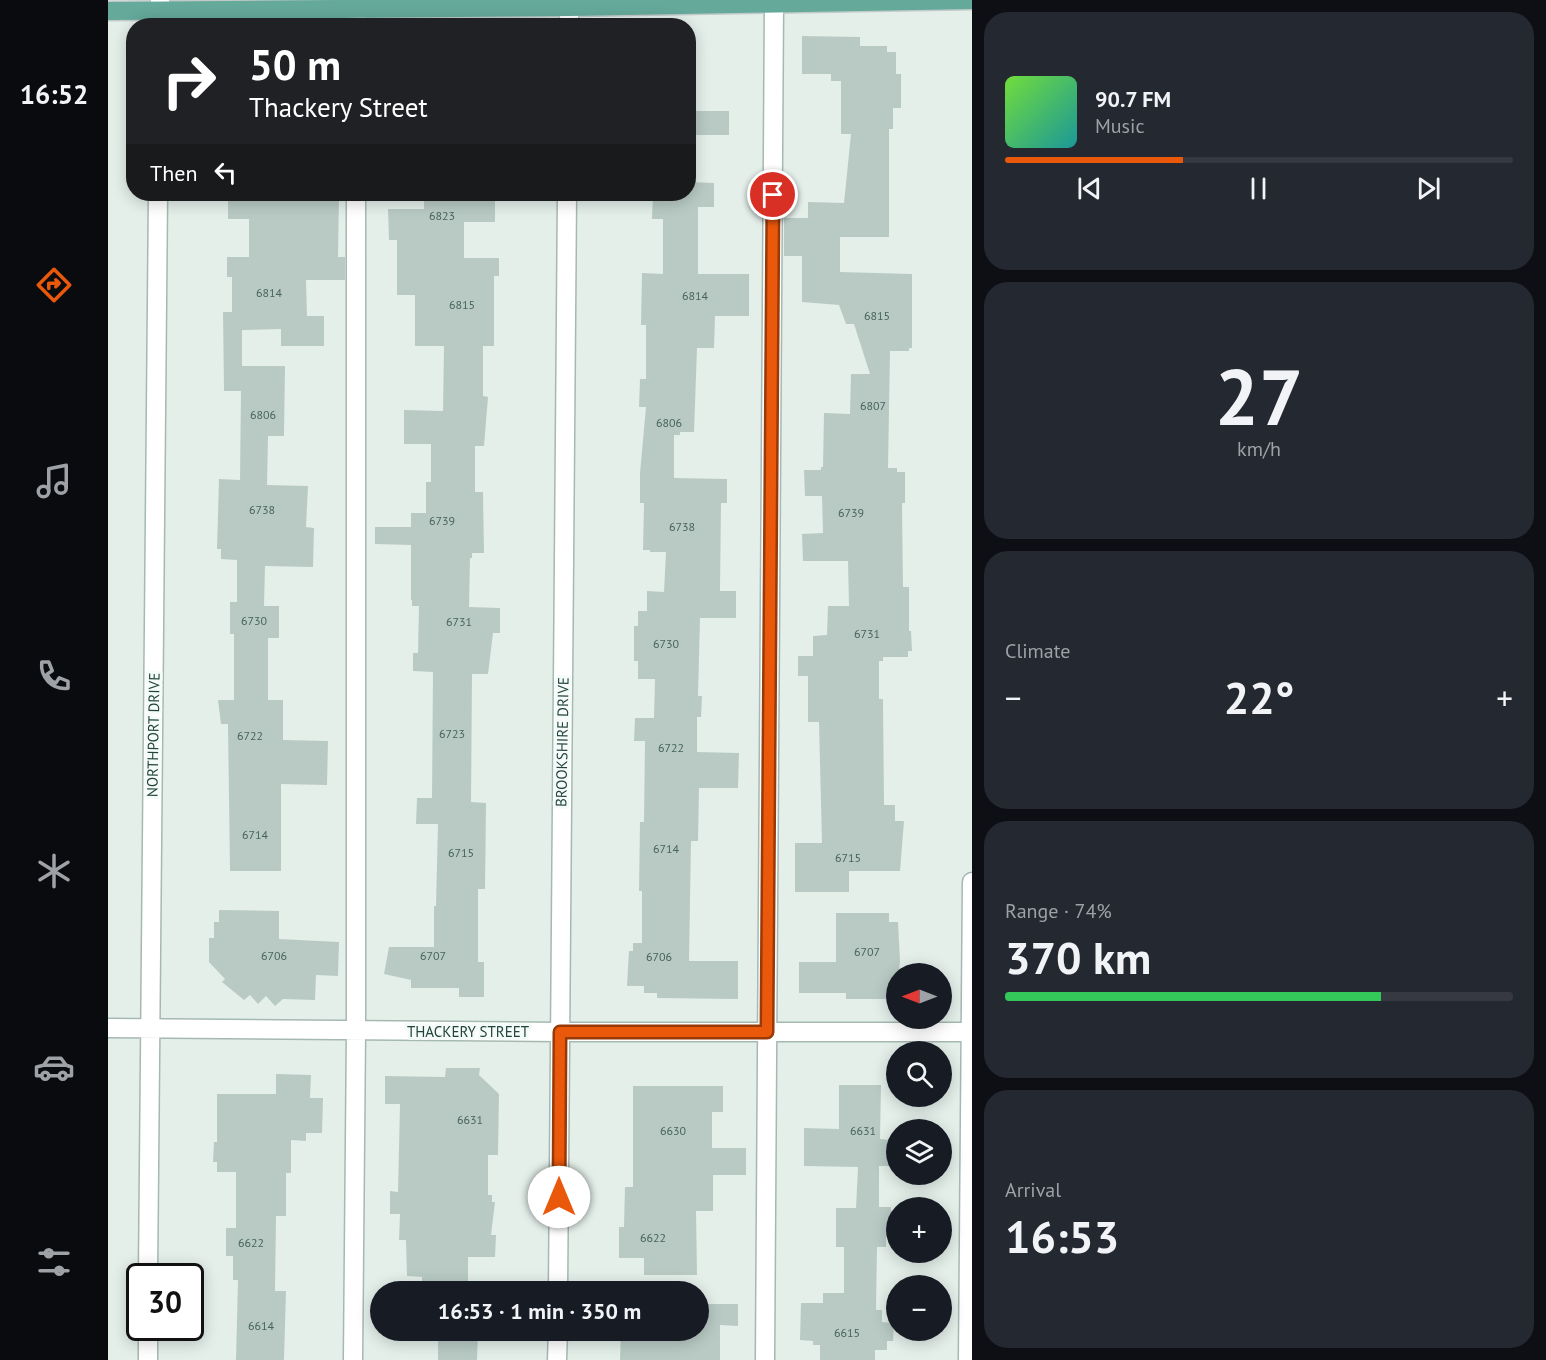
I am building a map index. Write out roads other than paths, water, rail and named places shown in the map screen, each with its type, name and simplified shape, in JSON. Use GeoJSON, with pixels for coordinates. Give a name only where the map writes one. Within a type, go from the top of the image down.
{"type":"FeatureCollection","features":[{"type":"Feature","properties":{"kind":"main road"},"geometry":{"type":"LineString","coordinates":[[108,11],[356,17],[569,3],[972,0]]}},
{"type":"Feature","properties":{"kind":"street"},"geometry":{"type":"LineString","coordinates":[[765,1360],[774,3]]}},
{"type":"Feature","properties":{"kind":"street","name":"NORTHPORT DRIVE"},"geometry":{"type":"LineString","coordinates":[[148,1263],[158,201]]}},
{"type":"Feature","properties":{"kind":"street"},"geometry":{"type":"LineString","coordinates":[[353,1360],[356,1030],[356,201]]}},
{"type":"Feature","properties":{"kind":"street","name":"BROOKSHIRE DRIVE"},"geometry":{"type":"LineString","coordinates":[[558,1281],[567,201]]}},
{"type":"Feature","properties":{"kind":"street"},"geometry":{"type":"LineString","coordinates":[[968,1360],[972,882]]}},
{"type":"Feature","properties":{"kind":"street","name":"THACKERY STREET"},"geometry":{"type":"LineString","coordinates":[[108,1028],[560,1032],[971,1032]]}},
{"type":"Feature","properties":{"kind":"street"},"geometry":{"type":"LineString","coordinates":[[148,1341],[148,1360]]}},
{"type":"Feature","properties":{"kind":"street"},"geometry":{"type":"LineString","coordinates":[[557,1360],[558,1341]]}}]}
